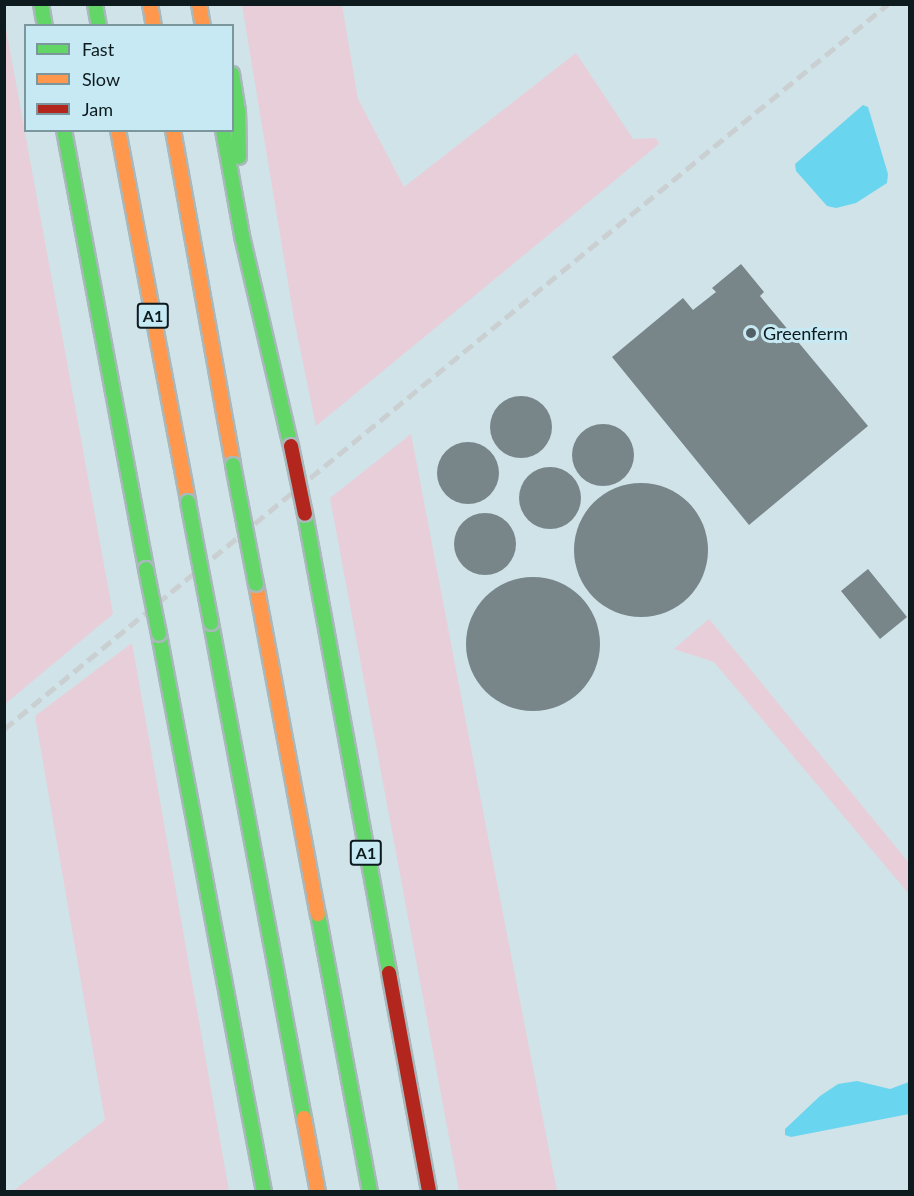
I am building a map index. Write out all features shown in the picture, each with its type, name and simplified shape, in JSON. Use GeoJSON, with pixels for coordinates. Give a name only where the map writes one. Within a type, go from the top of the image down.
{"type":"FeatureCollection","features":[{"type":"Feature","properties":{"kind":"highway"},"geometry":{"type":"LineString","coordinates":[[41,4],[45,24]]}},
{"type":"Feature","properties":{"kind":"highway"},"geometry":{"type":"LineString","coordinates":[[95,4],[99,24]]}},
{"type":"Feature","properties":{"kind":"highway"},"geometry":{"type":"LineString","coordinates":[[150,4],[154,24]]}},
{"type":"Feature","properties":{"kind":"highway"},"geometry":{"type":"LineString","coordinates":[[199,4],[203,24]]}},
{"type":"Feature","properties":{"kind":"highway","name":"A1"},"geometry":{"type":"LineString","coordinates":[[234,88],[237,110],[242,236]]}},
{"type":"Feature","properties":{"kind":"highway"},"geometry":{"type":"LineString","coordinates":[[64,132],[264,1191]]}},
{"type":"Feature","properties":{"kind":"highway","name":"A1"},"geometry":{"type":"LineString","coordinates":[[118,132],[318,1191]]}},
{"type":"Feature","properties":{"kind":"highway"},"geometry":{"type":"LineString","coordinates":[[173,132],[233,465],[370,1191]]}},
{"type":"Feature","properties":{"kind":"highway","name":"A1"},"geometry":{"type":"LineString","coordinates":[[223,132],[242,236],[305,514],[429,1191]]}},
{"type":"Feature","properties":{"kind":"shaded area"},"geometry":{"type":"Polygon","coordinates":[[[242,5],[342,5],[358,99],[404,187],[576,53],[633,139],[656,138],[659,144],[316,426],[294,319],[242,5]]]}},
{"type":"Feature","properties":{"kind":"shaded area"},"geometry":{"type":"Polygon","coordinates":[[[4,18],[113,614],[4,704],[4,18]]]}},
{"type":"Feature","properties":{"kind":"shaded area"},"geometry":{"type":"Polygon","coordinates":[[[411,434],[557,1191],[459,1191],[330,498],[411,434]]]}},
{"type":"Feature","properties":{"kind":"shaded area"},"geometry":{"type":"Polygon","coordinates":[[[709,619],[909,863],[909,894],[714,662],[674,649],[709,619]]]}},
{"type":"Feature","properties":{"kind":"shaded area"},"geometry":{"type":"Polygon","coordinates":[[[132,643],[229,1191],[13,1191],[105,1120],[35,716],[132,643]]]}},
{"type":"Feature","properties":{"kind":"water"},"geometry":{"type":"Polygon","coordinates":[[[863,105],[868,107],[888,174],[887,183],[856,203],[836,208],[827,206],[796,171],[795,164],[863,105]]]}},
{"type":"Feature","properties":{"kind":"water"},"geometry":{"type":"Polygon","coordinates":[[[857,1081],[890,1089],[909,1082],[909,1114],[791,1137],[785,1135],[785,1129],[820,1096],[838,1084],[857,1081]]]}},
{"type":"Feature","properties":{"kind":"building"},"geometry":{"type":"Polygon","coordinates":[[[741,264],[764,292],[760,296],[868,426],[749,525],[612,357],[683,298],[693,310],[716,292],[712,288],[741,264]]]}},
{"type":"Feature","properties":{"kind":"building"},"geometry":{"type":"Polygon","coordinates":[[[515,396],[527,396],[543,405],[550,415],[552,427],[550,439],[543,449],[527,458],[515,458],[504,453],[495,444],[490,433],[490,421],[495,410],[504,401],[515,396]]]}},
{"type":"Feature","properties":{"kind":"building"},"geometry":{"type":"Polygon","coordinates":[[[597,424],[609,424],[625,433],[632,443],[634,455],[632,467],[625,477],[609,486],[597,486],[586,481],[577,472],[572,461],[572,449],[577,438],[586,429],[597,424]]]}},
{"type":"Feature","properties":{"kind":"building"},"geometry":{"type":"Polygon","coordinates":[[[462,442],[474,442],[490,451],[497,461],[499,473],[497,485],[490,495],[474,504],[462,504],[451,499],[442,490],[437,479],[437,467],[442,456],[451,447],[462,442]]]}},
{"type":"Feature","properties":{"kind":"building"},"geometry":{"type":"Polygon","coordinates":[[[544,467],[556,467],[572,476],[579,486],[581,498],[579,510],[572,520],[556,529],[544,529],[533,524],[524,515],[519,504],[519,492],[524,481],[533,472],[544,467]]]}},
{"type":"Feature","properties":{"kind":"building"},"geometry":{"type":"Polygon","coordinates":[[[641,483],[667,488],[688,503],[703,524],[708,550],[703,576],[688,597],[667,612],[641,617],[615,612],[594,597],[579,576],[574,550],[579,524],[594,503],[615,488],[641,483]]]}},
{"type":"Feature","properties":{"kind":"building"},"geometry":{"type":"Polygon","coordinates":[[[479,513],[491,513],[507,522],[514,532],[516,544],[514,556],[507,566],[491,575],[479,575],[468,570],[459,561],[454,550],[454,538],[459,527],[468,518],[479,513]]]}},
{"type":"Feature","properties":{"kind":"building"},"geometry":{"type":"Polygon","coordinates":[[[868,569],[907,617],[880,639],[841,591],[868,569]]]}},
{"type":"Feature","properties":{"kind":"building"},"geometry":{"type":"Polygon","coordinates":[[[533,577],[559,582],[580,597],[595,618],[600,644],[595,670],[580,691],[559,706],[533,711],[507,706],[486,691],[471,670],[466,644],[471,618],[486,597],[507,582],[533,577]]]}},
{"type":"Feature","properties":{"kind":"railway"},"geometry":{"type":"LineString","coordinates":[[4,729],[888,4]]}},
{"type":"Feature","properties":{"kind":"traffic: fast"},"geometry":{"type":"LineString","coordinates":[[41,4],[45,24]]}},
{"type":"Feature","properties":{"kind":"traffic: fast"},"geometry":{"type":"LineString","coordinates":[[95,4],[99,24]]}},
{"type":"Feature","properties":{"kind":"traffic: fast"},"geometry":{"type":"LineString","coordinates":[[234,86],[238,110],[239,157]]}},
{"type":"Feature","properties":{"kind":"traffic: fast"},"geometry":{"type":"LineString","coordinates":[[64,132],[146,569]]}},
{"type":"Feature","properties":{"kind":"traffic: fast"},"geometry":{"type":"LineString","coordinates":[[223,132],[242,236],[291,446]]}},
{"type":"Feature","properties":{"kind":"traffic: fast"},"geometry":{"type":"LineString","coordinates":[[233,465],[256,584]]}},
{"type":"Feature","properties":{"kind":"traffic: fast"},"geometry":{"type":"LineString","coordinates":[[188,502],[211,623]]}},
{"type":"Feature","properties":{"kind":"traffic: fast"},"geometry":{"type":"LineString","coordinates":[[305,514],[389,973]]}},
{"type":"Feature","properties":{"kind":"traffic: fast"},"geometry":{"type":"LineString","coordinates":[[146,569],[159,634]]}},
{"type":"Feature","properties":{"kind":"traffic: fast"},"geometry":{"type":"LineString","coordinates":[[211,623],[304,1118]]}},
{"type":"Feature","properties":{"kind":"traffic: fast"},"geometry":{"type":"LineString","coordinates":[[159,634],[264,1192]]}},
{"type":"Feature","properties":{"kind":"traffic: fast"},"geometry":{"type":"LineString","coordinates":[[318,914],[370,1192]]}},
{"type":"Feature","properties":{"kind":"traffic: slow"},"geometry":{"type":"LineString","coordinates":[[150,4],[154,24]]}},
{"type":"Feature","properties":{"kind":"traffic: slow"},"geometry":{"type":"LineString","coordinates":[[199,4],[203,24]]}},
{"type":"Feature","properties":{"kind":"traffic: slow"},"geometry":{"type":"LineString","coordinates":[[118,132],[188,502]]}},
{"type":"Feature","properties":{"kind":"traffic: slow"},"geometry":{"type":"LineString","coordinates":[[173,132],[233,465]]}},
{"type":"Feature","properties":{"kind":"traffic: slow"},"geometry":{"type":"LineString","coordinates":[[256,584],[318,914]]}},
{"type":"Feature","properties":{"kind":"traffic: slow"},"geometry":{"type":"LineString","coordinates":[[304,1118],[318,1192]]}},
{"type":"Feature","properties":{"kind":"traffic: jam"},"geometry":{"type":"LineString","coordinates":[[291,446],[305,514]]}},
{"type":"Feature","properties":{"kind":"traffic: jam"},"geometry":{"type":"LineString","coordinates":[[389,973],[429,1192]]}},
{"type":"Feature","properties":{"kind":"place","name":"Greenferm"},"geometry":{"type":"Point","coordinates":[751,333]}}]}
